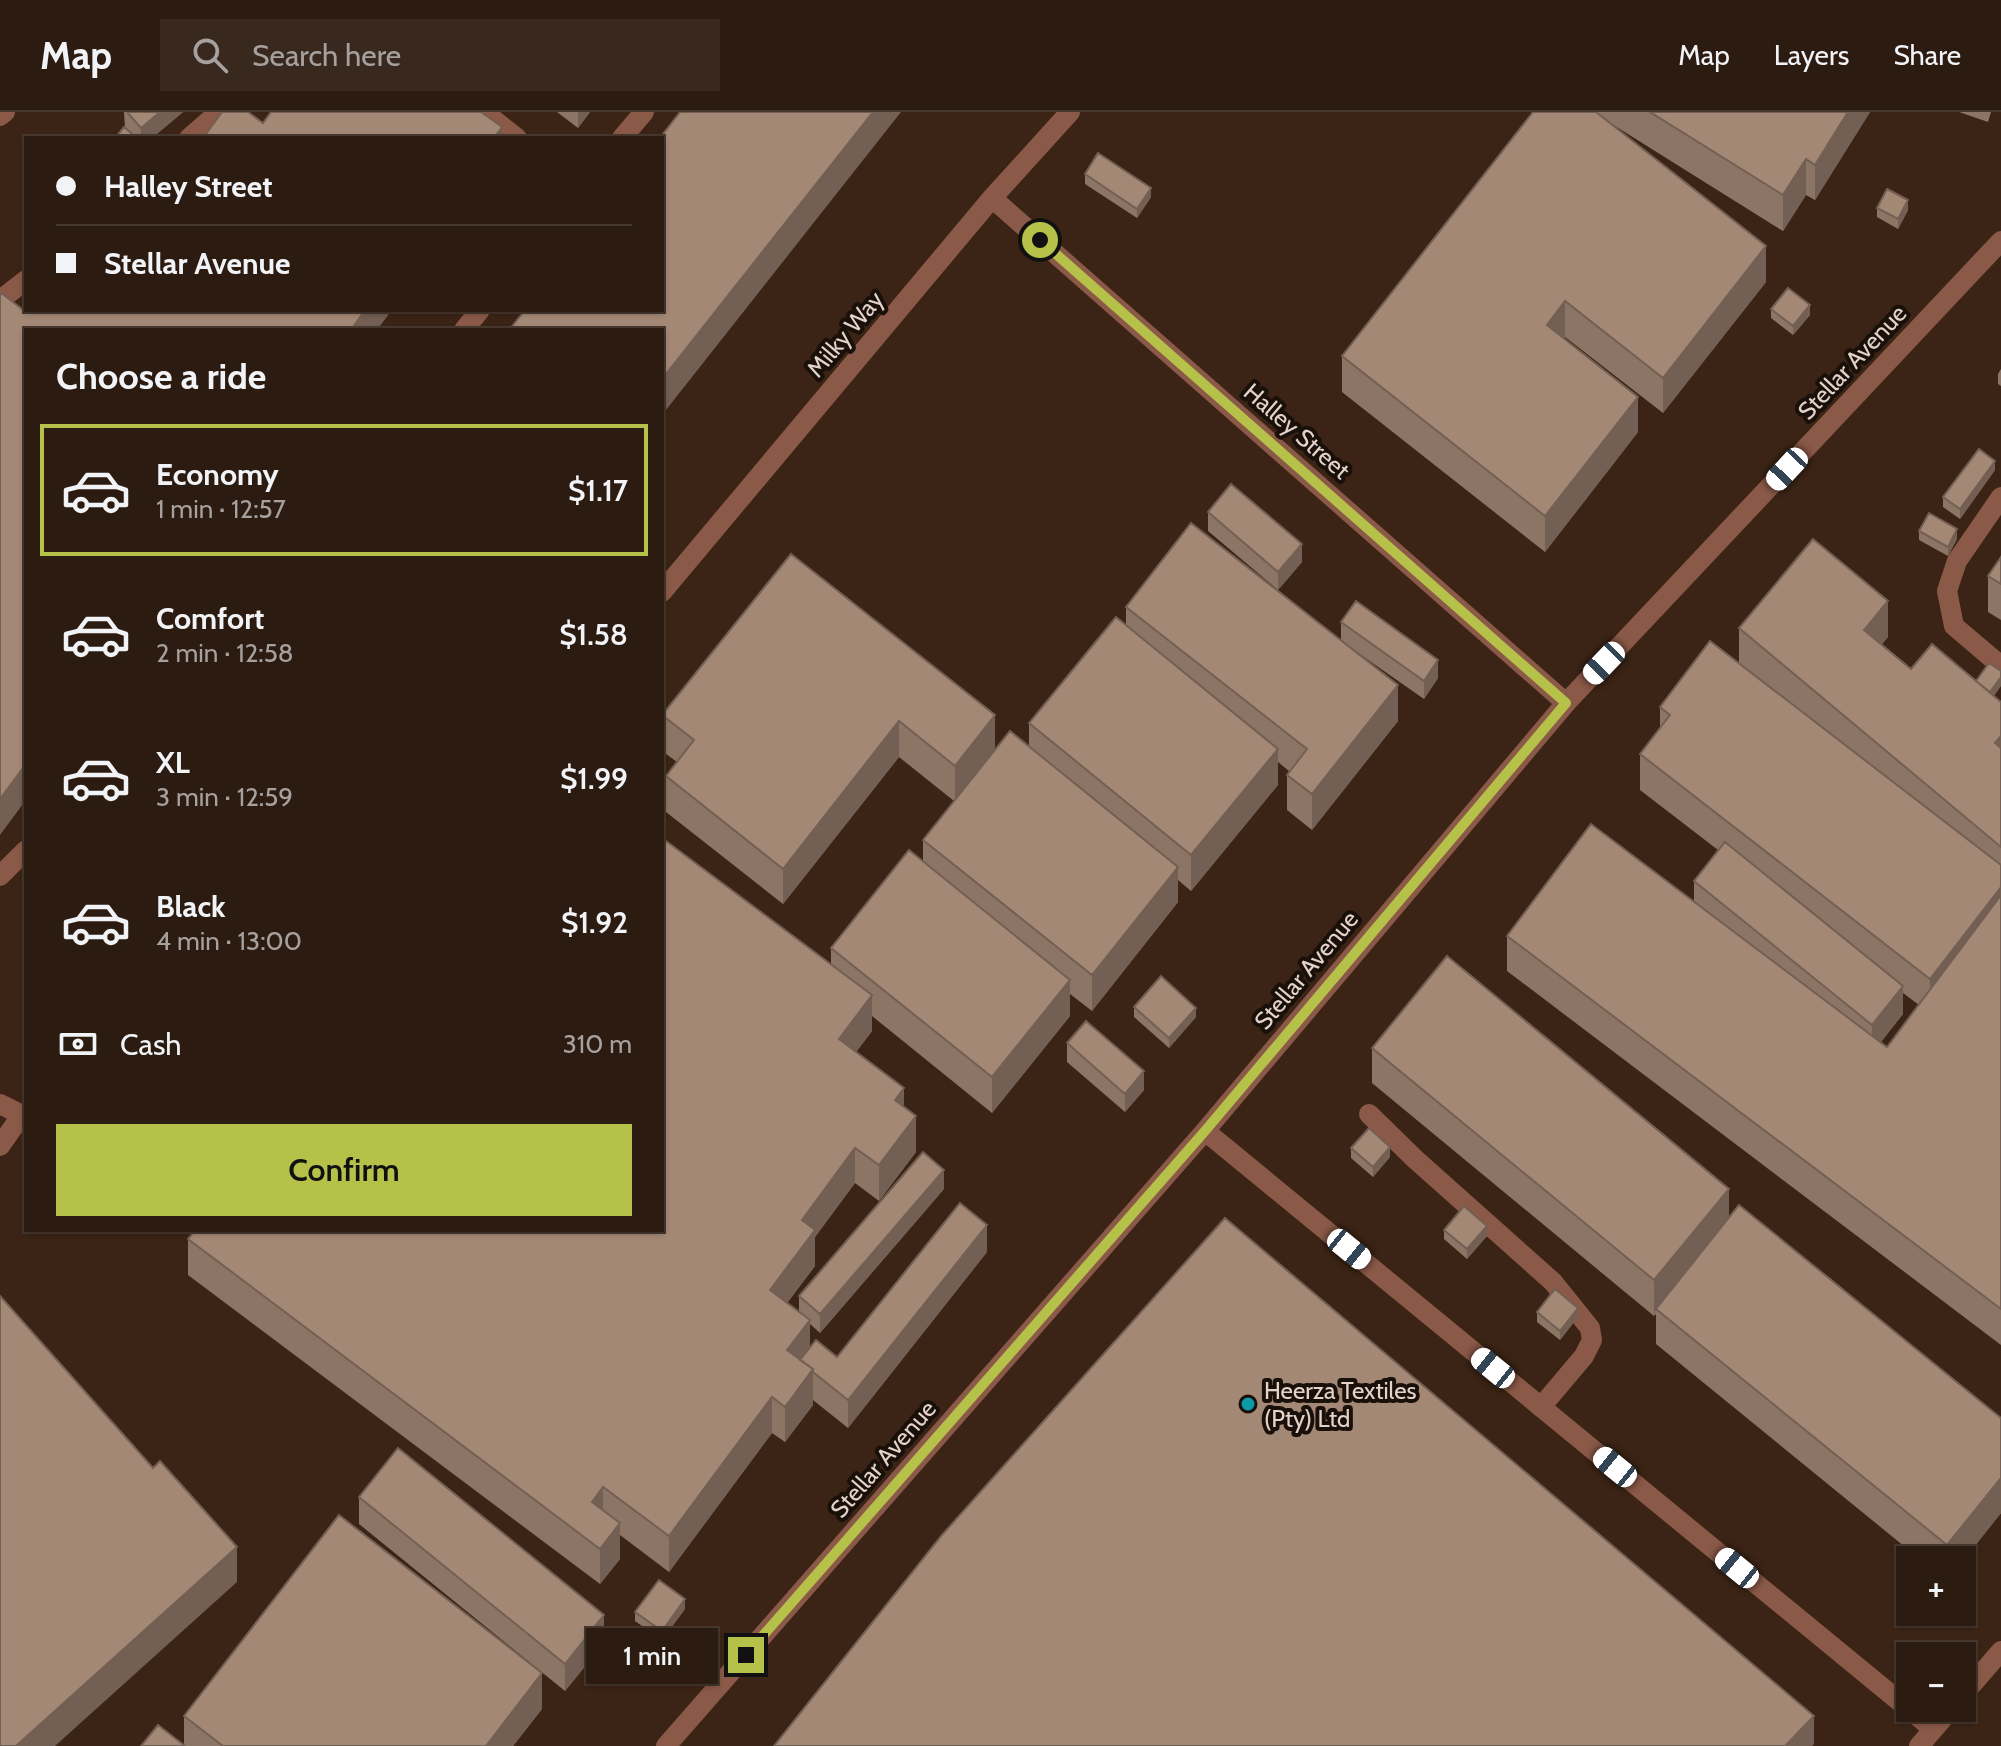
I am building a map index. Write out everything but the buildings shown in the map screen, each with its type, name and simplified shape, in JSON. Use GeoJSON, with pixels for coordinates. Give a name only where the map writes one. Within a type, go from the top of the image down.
{"type":"FeatureCollection","features":[{"type":"Feature","properties":{"kind":"street"},"geometry":{"type":"LineString","coordinates":[[0,116],[5,112]]}},
{"type":"Feature","properties":{"kind":"street"},"geometry":{"type":"LineString","coordinates":[[191,136],[219,112]]}},
{"type":"Feature","properties":{"kind":"street"},"geometry":{"type":"LineString","coordinates":[[484,112],[514,136]]}},
{"type":"Feature","properties":{"kind":"street"},"geometry":{"type":"LineString","coordinates":[[624,136],[644,112]]}},
{"type":"Feature","properties":{"kind":"street","name":"Milky Way"},"geometry":{"type":"LineString","coordinates":[[664,590],[992,198],[1070,112]]}},
{"type":"Feature","properties":{"kind":"street","name":"Halley Street"},"geometry":{"type":"LineString","coordinates":[[992,198],[1566,703]]}},
{"type":"Feature","properties":{"kind":"street","name":"Stellar Avenue"},"geometry":{"type":"LineString","coordinates":[[666,1746],[1205,1131],[1566,703],[2001,241]]}},
{"type":"Feature","properties":{"kind":"street"},"geometry":{"type":"LineString","coordinates":[[0,300],[24,282]]}},
{"type":"Feature","properties":{"kind":"street"},"geometry":{"type":"LineString","coordinates":[[466,328],[478,312]]}},
{"type":"Feature","properties":{"kind":"street"},"geometry":{"type":"LineString","coordinates":[[2001,497],[1957,561],[1947,591],[1954,626],[2001,666]]}},
{"type":"Feature","properties":{"kind":"street"},"geometry":{"type":"LineString","coordinates":[[0,876],[24,852]]}},
{"type":"Feature","properties":{"kind":"street"},"geometry":{"type":"LineString","coordinates":[[0,1104],[24,1116],[0,1146]]}},
{"type":"Feature","properties":{"kind":"street"},"geometry":{"type":"LineString","coordinates":[[1369,1114],[1553,1282],[1590,1328],[1592,1340],[1584,1356],[1541,1407]]}},
{"type":"Feature","properties":{"kind":"street"},"geometry":{"type":"LineString","coordinates":[[1205,1131],[1933,1729]]}},
{"type":"Feature","properties":{"kind":"street"},"geometry":{"type":"LineString","coordinates":[[1976,1680],[2001,1651]]}},
{"type":"Feature","properties":{"kind":"street"},"geometry":{"type":"LineString","coordinates":[[1919,1746],[1939,1722]]}},
{"type":"Feature","properties":{"kind":"place","name":"Heerza Textiles (Pty) Ltd"},"geometry":{"type":"Point","coordinates":[1248,1404]}},
{"type":"Feature","properties":{"kind":"route"},"geometry":{"type":"LineString","coordinates":[[746,1655],[1205,1131],[1566,703],[1040,240]]}}]}
